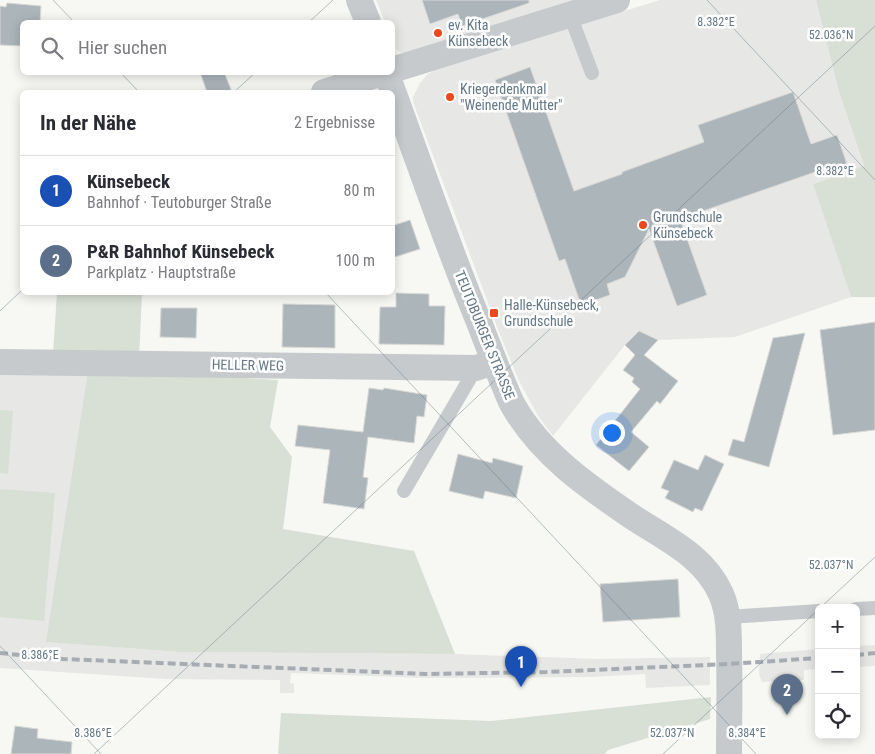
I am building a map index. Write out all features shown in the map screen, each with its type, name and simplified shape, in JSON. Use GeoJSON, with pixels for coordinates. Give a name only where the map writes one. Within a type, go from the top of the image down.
{"type":"FeatureCollection","features":[{"type":"Feature","properties":{"kind":"street"},"geometry":{"type":"LineString","coordinates":[[359,0],[367,20]]}},
{"type":"Feature","properties":{"kind":"street"},"geometry":{"type":"LineString","coordinates":[[395,69],[617,0]]}},
{"type":"Feature","properties":{"kind":"street"},"geometry":{"type":"LineString","coordinates":[[330,90],[377,75]]}},
{"type":"Feature","properties":{"kind":"street","name":"TEUTOBURGER STRASSE"},"geometry":{"type":"LineString","coordinates":[[387,75],[393,90]]}},
{"type":"Feature","properties":{"kind":"street","name":"TEUTOBURGER STRASSE"},"geometry":{"type":"LineString","coordinates":[[395,97],[465,289],[485,365],[533,434],[553,457],[581,481],[632,517],[677,544],[693,557],[710,576],[721,594],[728,617],[729,754]]}},
{"type":"Feature","properties":{"kind":"street","name":"HELLER WEG"},"geometry":{"type":"LineString","coordinates":[[0,362],[485,365]]}},
{"type":"Feature","properties":{"kind":"lane"},"geometry":{"type":"LineString","coordinates":[[570,15],[592,73]]}},
{"type":"Feature","properties":{"kind":"lane"},"geometry":{"type":"LineString","coordinates":[[404,491],[485,365]]}},
{"type":"Feature","properties":{"kind":"lane"},"geometry":{"type":"LineString","coordinates":[[860,609],[875,608]]}},
{"type":"Feature","properties":{"kind":"lane"},"geometry":{"type":"LineString","coordinates":[[728,617],[815,611]]}},
{"type":"Feature","properties":{"kind":"shaded area","name":"ev. Kita Künsebeck"},"geometry":{"type":"Polygon","coordinates":[[[376,0],[592,0],[408,54],[402,53],[395,47],[395,20],[384,20],[376,0]]]}},
{"type":"Feature","properties":{"kind":"shaded area","name":"Grundschule Künsebeck"},"geometry":{"type":"Polygon","coordinates":[[[660,0],[816,0],[839,92],[864,167],[813,184],[851,297],[735,337],[658,340],[639,331],[625,345],[553,436],[538,416],[519,381],[413,102],[413,97],[420,83],[428,74],[435,70],[660,0]]]}},
{"type":"Feature","properties":{"kind":"shaded area"},"geometry":{"type":"Polygon","coordinates":[[[816,0],[875,0],[875,297],[851,297],[813,184],[864,166],[839,92],[816,0]]]}},
{"type":"Feature","properties":{"kind":"shaded area"},"geometry":{"type":"Polygon","coordinates":[[[57,295],[142,295],[139,358],[53,354],[57,295]]]}},
{"type":"Feature","properties":{"kind":"shaded area"},"geometry":{"type":"Polygon","coordinates":[[[88,370],[47,642],[180,652],[455,654],[598,659],[710,657],[710,685],[646,688],[645,674],[592,677],[424,678],[291,673],[290,683],[294,684],[294,693],[280,693],[280,680],[166,679],[0,668],[0,371],[88,370]]]}},
{"type":"Feature","properties":{"kind":"shaded area"},"geometry":{"type":"Polygon","coordinates":[[[88,370],[278,380],[270,427],[292,457],[283,529],[414,551],[455,654],[180,652],[46,642],[88,370]]]}},
{"type":"Feature","properties":{"kind":"shaded area"},"geometry":{"type":"Polygon","coordinates":[[[0,410],[13,411],[8,474],[0,473],[0,410]]]}},
{"type":"Feature","properties":{"kind":"shaded area"},"geometry":{"type":"Polygon","coordinates":[[[0,489],[55,493],[44,621],[0,617],[0,489]]]}},
{"type":"Feature","properties":{"kind":"shaded area"},"geometry":{"type":"Polygon","coordinates":[[[875,645],[875,666],[860,667],[860,646],[875,645]]]}},
{"type":"Feature","properties":{"kind":"shaded area"},"geometry":{"type":"Polygon","coordinates":[[[815,649],[815,669],[804,670],[804,680],[762,682],[759,674],[760,654],[815,649]]]}},
{"type":"Feature","properties":{"kind":"shaded area"},"geometry":{"type":"Polygon","coordinates":[[[711,697],[710,719],[608,750],[605,754],[278,754],[281,713],[491,721],[711,697]]]}},
{"type":"Feature","properties":{"kind":"building"},"geometry":{"type":"Polygon","coordinates":[[[422,0],[529,0],[529,3],[462,26],[458,14],[430,24],[422,0]]]}},
{"type":"Feature","properties":{"kind":"building"},"geometry":{"type":"Polygon","coordinates":[[[7,3],[41,6],[40,20],[20,20],[20,46],[0,45],[0,6],[6,7],[7,3]]]}},
{"type":"Feature","properties":{"kind":"building"},"geometry":{"type":"Polygon","coordinates":[[[530,67],[574,191],[704,142],[698,125],[793,92],[811,144],[837,135],[847,164],[819,174],[818,171],[680,219],[707,295],[677,306],[649,229],[625,277],[607,284],[610,295],[581,305],[565,259],[559,261],[495,80],[530,67]]]}},
{"type":"Feature","properties":{"kind":"building"},"geometry":{"type":"Polygon","coordinates":[[[201,75],[225,75],[231,90],[206,90],[201,75]]]}},
{"type":"Feature","properties":{"kind":"building"},"geometry":{"type":"Polygon","coordinates":[[[410,220],[420,249],[395,257],[395,225],[410,220]]]}},
{"type":"Feature","properties":{"kind":"building"},"geometry":{"type":"Polygon","coordinates":[[[396,293],[429,294],[429,306],[445,306],[444,345],[379,344],[380,307],[396,307],[396,293]]]}},
{"type":"Feature","properties":{"kind":"building"},"geometry":{"type":"Polygon","coordinates":[[[283,304],[335,305],[335,348],[282,347],[283,304]]]}},
{"type":"Feature","properties":{"kind":"building"},"geometry":{"type":"Polygon","coordinates":[[[161,308],[197,308],[196,338],[160,337],[161,308]]]}},
{"type":"Feature","properties":{"kind":"building"},"geometry":{"type":"Polygon","coordinates":[[[875,322],[875,430],[833,435],[820,330],[875,322]]]}},
{"type":"Feature","properties":{"kind":"building"},"geometry":{"type":"Polygon","coordinates":[[[639,331],[658,340],[644,355],[678,381],[660,404],[657,401],[631,432],[649,447],[629,471],[596,445],[640,389],[632,382],[634,378],[623,370],[635,355],[625,345],[639,331]]]}},
{"type":"Feature","properties":{"kind":"building"},"geometry":{"type":"Polygon","coordinates":[[[805,333],[769,467],[728,455],[733,439],[744,442],[773,338],[805,333]]]}},
{"type":"Feature","properties":{"kind":"building"},"geometry":{"type":"Polygon","coordinates":[[[369,388],[383,390],[384,388],[427,395],[424,417],[417,416],[414,443],[368,437],[363,477],[368,478],[364,509],[323,503],[330,450],[295,446],[298,425],[363,432],[369,388]]]}},
{"type":"Feature","properties":{"kind":"building"},"geometry":{"type":"Polygon","coordinates":[[[458,454],[492,463],[493,458],[523,466],[516,498],[485,491],[483,499],[449,491],[458,454]]]}},
{"type":"Feature","properties":{"kind":"building"},"geometry":{"type":"Polygon","coordinates":[[[705,455],[724,464],[702,511],[695,508],[693,512],[665,498],[669,491],[661,488],[674,460],[698,470],[705,455]]]}},
{"type":"Feature","properties":{"kind":"building"},"geometry":{"type":"Polygon","coordinates":[[[678,579],[680,617],[603,622],[600,584],[678,579]]]}},
{"type":"Feature","properties":{"kind":"building"},"geometry":{"type":"Polygon","coordinates":[[[15,726],[38,729],[37,738],[72,742],[71,754],[11,754],[15,726]]]}},
{"type":"Feature","properties":{"kind":"railway"},"geometry":{"type":"LineString","coordinates":[[0,653],[63,659],[426,674],[547,672],[815,658]]}},
{"type":"Feature","properties":{"kind":"railway"},"geometry":{"type":"LineString","coordinates":[[860,655],[875,653]]}},
{"type":"Feature","properties":{"kind":"place","name":"ev. Kita Künsebeck"},"geometry":{"type":"Point","coordinates":[438,33]}},
{"type":"Feature","properties":{"kind":"place","name":"Kriegerdenkmal \"Weinende Mutter\""},"geometry":{"type":"Point","coordinates":[450,97]}},
{"type":"Feature","properties":{"kind":"place","name":"Grundschule Künsebeck"},"geometry":{"type":"Point","coordinates":[643,225]}},
{"type":"Feature","properties":{"kind":"place","name":"Halle-Künsebeck, Grundschule"},"geometry":{"type":"Point","coordinates":[494,313]}},
{"type":"Feature","properties":{"kind":"place","name":"Künsebeck"},"geometry":{"type":"Point","coordinates":[521,687]}},
{"type":"Feature","properties":{"kind":"place","name":"P&R Bahnhof Künsebeck"},"geometry":{"type":"Point","coordinates":[787,715]}}]}
